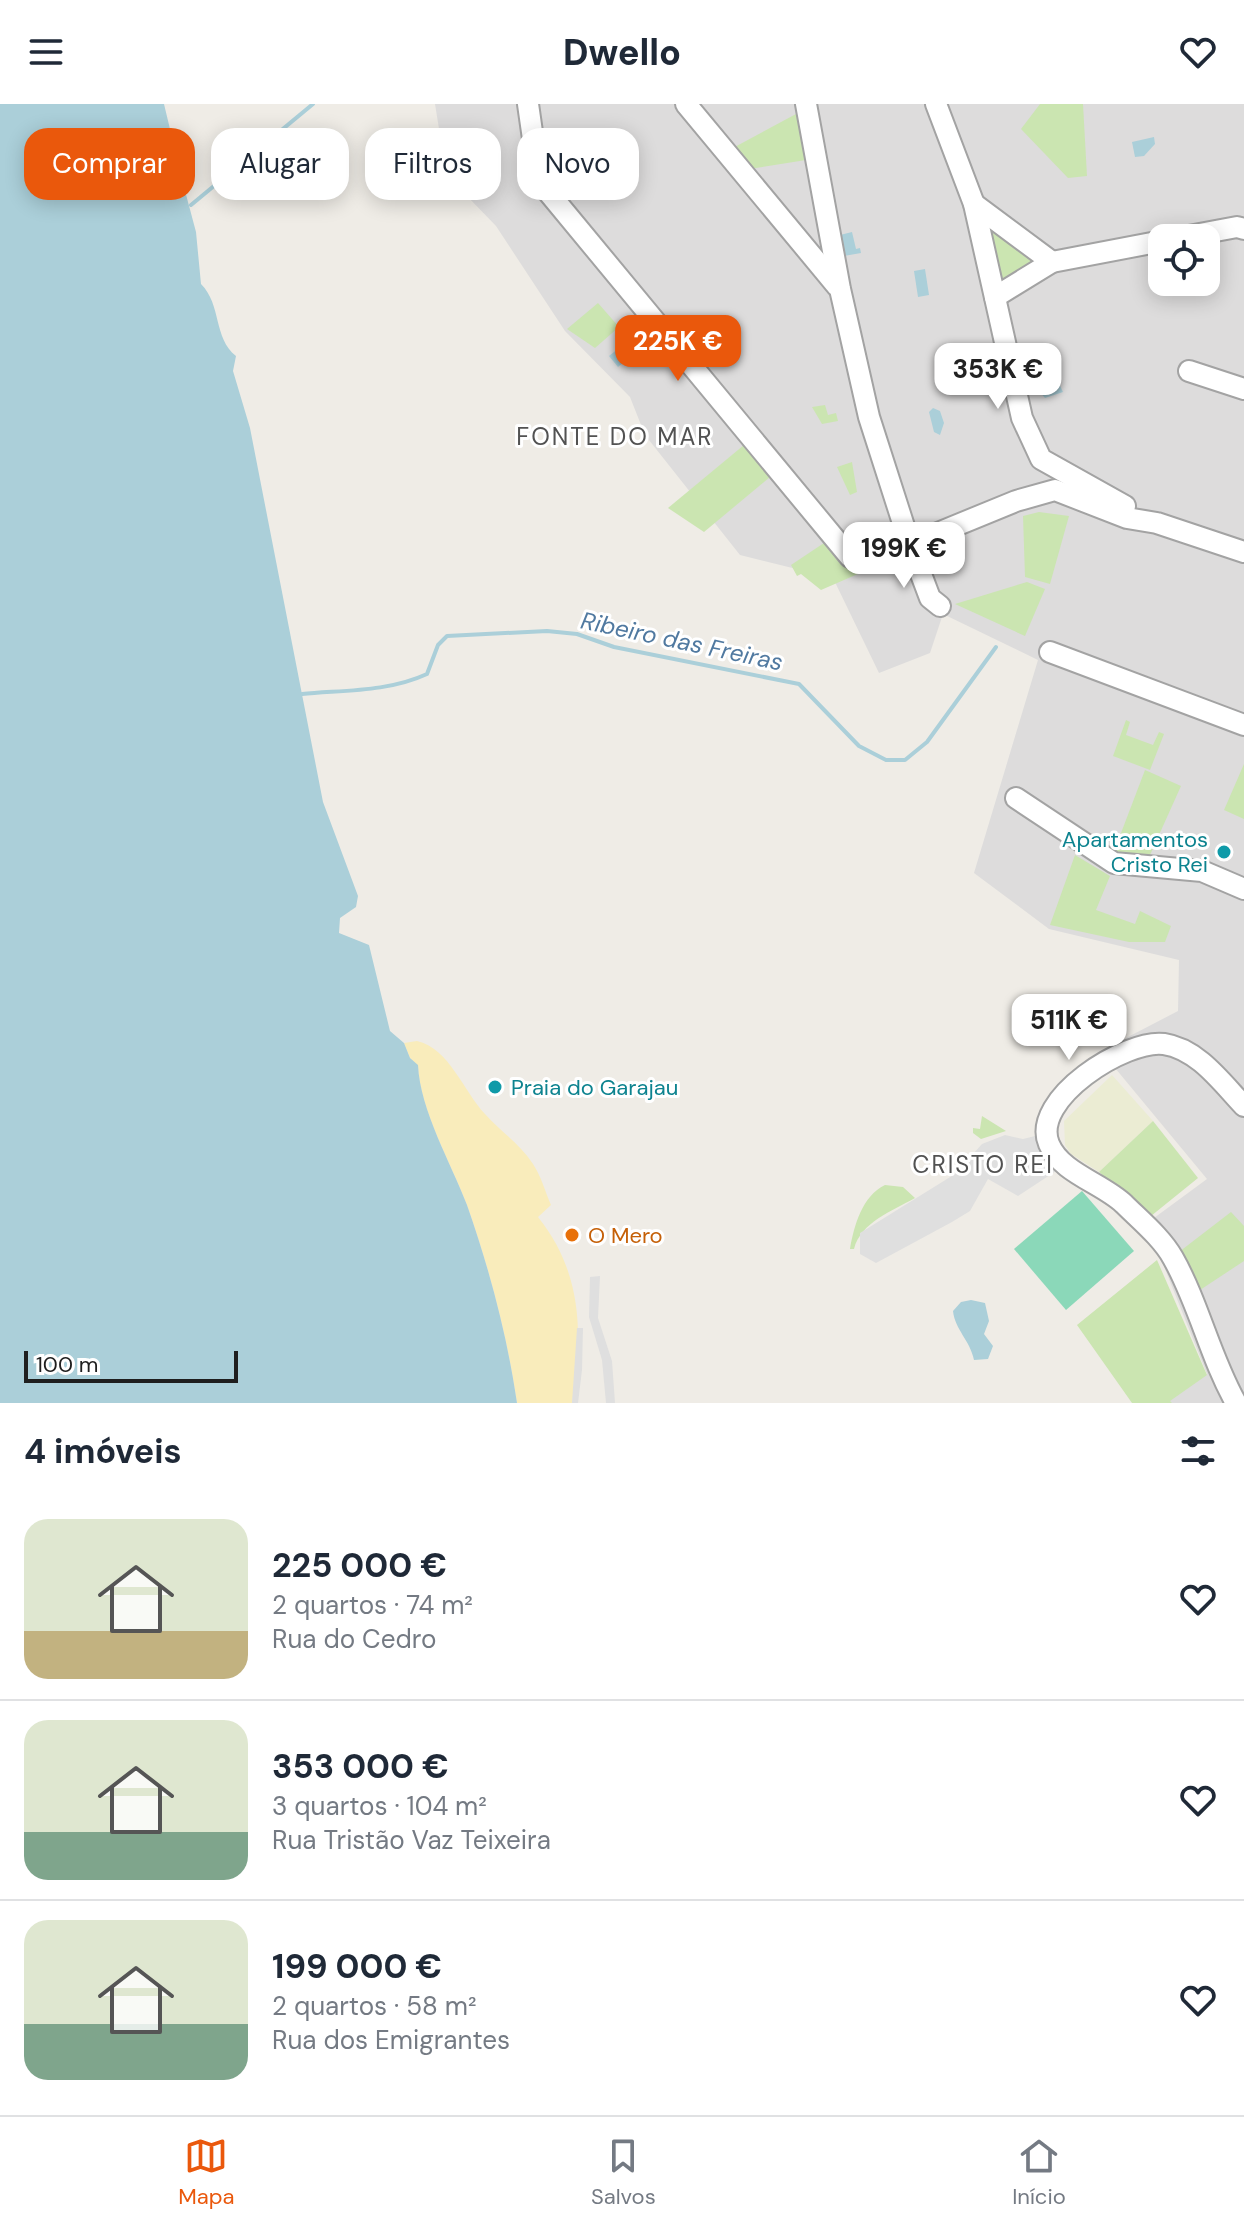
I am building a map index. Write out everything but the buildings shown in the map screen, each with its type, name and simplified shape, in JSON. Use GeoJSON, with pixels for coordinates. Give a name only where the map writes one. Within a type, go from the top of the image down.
{"type":"FeatureCollection","features":[{"type":"Feature","properties":{"kind":"street"},"geometry":{"type":"LineString","coordinates":[[528,104],[539,181],[850,557],[860,560],[877,558],[1016,501],[1055,490],[1127,518],[1157,523],[1244,552]]}},
{"type":"Feature","properties":{"kind":"street"},"geometry":{"type":"LineString","coordinates":[[686,104],[840,289]]}},
{"type":"Feature","properties":{"kind":"street"},"geometry":{"type":"LineString","coordinates":[[806,104],[840,289],[869,417],[910,545],[930,598],[940,606]]}},
{"type":"Feature","properties":{"kind":"street"},"geometry":{"type":"LineString","coordinates":[[936,104],[974,204],[1022,418],[1041,459],[1157,523]]}},
{"type":"Feature","properties":{"kind":"street"},"geometry":{"type":"LineString","coordinates":[[974,204],[1052,262]]}},
{"type":"Feature","properties":{"kind":"street"},"geometry":{"type":"LineString","coordinates":[[1220,230],[1244,229]]}},
{"type":"Feature","properties":{"kind":"street"},"geometry":{"type":"LineString","coordinates":[[995,297],[1052,262],[1148,244]]}},
{"type":"Feature","properties":{"kind":"street"},"geometry":{"type":"LineString","coordinates":[[1189,371],[1244,389]]}},
{"type":"Feature","properties":{"kind":"street"},"geometry":{"type":"LineString","coordinates":[[1050,652],[1244,725]]}},
{"type":"Feature","properties":{"kind":"street"},"geometry":{"type":"LineString","coordinates":[[1016,798],[1114,863],[1202,871],[1244,889]]}},
{"type":"Feature","properties":{"kind":"street"},"geometry":{"type":"LineString","coordinates":[[1236,1403],[1172,1256],[1122,1202],[1057,1157],[1049,1145],[1047,1125],[1055,1102],[1074,1085],[1113,1059],[1151,1044],[1164,1044],[1191,1054],[1244,1106]]}},
{"type":"Feature","properties":{"kind":"shaded area"},"geometry":{"type":"Polygon","coordinates":[[[435,104],[1244,104],[1244,1403],[1166,1403],[1207,1374],[1159,1254],[1154,1218],[1207,1179],[1101,1051],[1178,1011],[1179,960],[1049,929],[974,873],[1038,660],[943,614],[930,653],[879,673],[833,578],[740,555],[645,435],[630,397],[565,331],[496,226],[471,200],[501,200],[501,128],[439,128],[435,104]]]}},
{"type":"Feature","properties":{"kind":"shaded area"},"geometry":{"type":"Polygon","coordinates":[[[1005,1135],[1023,1139],[1035,1136],[1042,1156],[1056,1171],[1018,1196],[988,1179],[970,1211],[952,1222],[876,1263],[860,1254],[860,1233],[955,1174],[982,1144],[1005,1135]]]}},
{"type":"Feature","properties":{"kind":"shaded area"},"geometry":{"type":"Polygon","coordinates":[[[600,1276],[598,1318],[612,1361],[615,1403],[606,1403],[602,1360],[589,1317],[590,1277],[600,1276]]]}},
{"type":"Feature","properties":{"kind":"shaded area"},"geometry":{"type":"Polygon","coordinates":[[[577,1328],[583,1328],[582,1370],[578,1403],[572,1403],[577,1328]]]}},
{"type":"Feature","properties":{"kind":"green space"},"geometry":{"type":"Polygon","coordinates":[[[1040,104],[1083,104],[1087,176],[1068,178],[1021,129],[1040,104]]]}},
{"type":"Feature","properties":{"kind":"green space"},"geometry":{"type":"Polygon","coordinates":[[[796,114],[806,160],[743,170],[731,149],[796,114]]]}},
{"type":"Feature","properties":{"kind":"green space"},"geometry":{"type":"Polygon","coordinates":[[[994,226],[1035,262],[1013,274],[1015,277],[1000,282],[986,229],[994,226]]]}},
{"type":"Feature","properties":{"kind":"green space"},"geometry":{"type":"Polygon","coordinates":[[[598,303],[619,327],[595,348],[567,329],[598,303]]]}},
{"type":"Feature","properties":{"kind":"green space"},"geometry":{"type":"Polygon","coordinates":[[[825,405],[828,415],[836,413],[838,421],[822,424],[812,407],[825,405]]]}},
{"type":"Feature","properties":{"kind":"green space"},"geometry":{"type":"Polygon","coordinates":[[[744,445],[770,477],[704,532],[668,508],[744,445]]]}},
{"type":"Feature","properties":{"kind":"green space"},"geometry":{"type":"Polygon","coordinates":[[[852,462],[857,492],[850,495],[837,467],[852,462]]]}},
{"type":"Feature","properties":{"kind":"green space"},"geometry":{"type":"Polygon","coordinates":[[[1039,512],[1069,516],[1050,584],[1025,577],[1023,516],[1039,512]]]}},
{"type":"Feature","properties":{"kind":"green space"},"geometry":{"type":"Polygon","coordinates":[[[827,541],[874,567],[821,590],[801,574],[797,576],[791,565],[827,541]]]}},
{"type":"Feature","properties":{"kind":"green space"},"geometry":{"type":"Polygon","coordinates":[[[1027,582],[1045,589],[1025,636],[955,604],[1027,582]]]}},
{"type":"Feature","properties":{"kind":"green space"},"geometry":{"type":"Polygon","coordinates":[[[1126,720],[1130,722],[1126,735],[1153,745],[1159,732],[1164,734],[1150,770],[1113,756],[1126,720]]]}},
{"type":"Feature","properties":{"kind":"green space"},"geometry":{"type":"Polygon","coordinates":[[[1244,764],[1244,819],[1224,810],[1244,764]]]}},
{"type":"Feature","properties":{"kind":"green space"},"geometry":{"type":"Polygon","coordinates":[[[1145,770],[1181,786],[1150,855],[1113,854],[1145,770]]]}},
{"type":"Feature","properties":{"kind":"green space"},"geometry":{"type":"Polygon","coordinates":[[[1075,855],[1110,876],[1096,910],[1135,924],[1140,911],[1171,926],[1165,942],[1129,942],[1050,925],[1075,855]]]}},
{"type":"Feature","properties":{"kind":"green space"},"geometry":{"type":"Polygon","coordinates":[[[1112,1075],[1153,1121],[1099,1172],[1071,1154],[1065,1145],[1064,1121],[1112,1075]]]}},
{"type":"Feature","properties":{"kind":"green space"},"geometry":{"type":"Polygon","coordinates":[[[982,1116],[1006,1131],[981,1139],[973,1133],[973,1128],[980,1129],[982,1116]]]}},
{"type":"Feature","properties":{"kind":"green space"},"geometry":{"type":"Polygon","coordinates":[[[1153,1121],[1198,1178],[1151,1216],[1099,1172],[1153,1121]]]}},
{"type":"Feature","properties":{"kind":"green space"},"geometry":{"type":"Polygon","coordinates":[[[885,1185],[903,1187],[915,1198],[870,1224],[854,1249],[850,1249],[865,1204],[885,1185]]]}},
{"type":"Feature","properties":{"kind":"green space"},"geometry":{"type":"Polygon","coordinates":[[[1082,1191],[1134,1251],[1066,1310],[1014,1249],[1082,1191]]]}},
{"type":"Feature","properties":{"kind":"green space"},"geometry":{"type":"Polygon","coordinates":[[[1231,1212],[1244,1226],[1244,1261],[1197,1292],[1179,1252],[1231,1212]]]}},
{"type":"Feature","properties":{"kind":"green space"},"geometry":{"type":"Polygon","coordinates":[[[1157,1260],[1207,1375],[1170,1401],[1172,1403],[1132,1403],[1077,1325],[1157,1260]]]}},
{"type":"Feature","properties":{"kind":"sand","name":"Praia do Garajau"},"geometry":{"type":"Polygon","coordinates":[[[417,1041],[428,1045],[447,1061],[477,1105],[528,1157],[541,1179],[551,1205],[538,1217],[564,1260],[576,1306],[578,1353],[572,1403],[517,1403],[503,1328],[483,1254],[467,1205],[430,1118],[418,1066],[410,1058],[404,1043],[417,1041]]]}},
{"type":"Feature","properties":{"kind":"water"},"geometry":{"type":"Polygon","coordinates":[[[0,104],[164,104],[170,128],[24,128],[24,200],[187,200],[196,232],[201,284],[208,292],[224,340],[236,356],[233,371],[250,428],[323,802],[358,896],[356,907],[340,918],[339,933],[369,945],[390,1031],[404,1043],[410,1058],[418,1065],[430,1118],[467,1205],[490,1279],[517,1403],[0,1403],[0,104]]]}},
{"type":"Feature","properties":{"kind":"water"},"geometry":{"type":"Polygon","coordinates":[[[1154,137],[1155,144],[1144,156],[1135,157],[1132,142],[1154,137]]]}},
{"type":"Feature","properties":{"kind":"water"},"geometry":{"type":"Polygon","coordinates":[[[852,232],[856,249],[860,248],[861,253],[844,256],[840,235],[852,232]]]}},
{"type":"Feature","properties":{"kind":"water"},"geometry":{"type":"Polygon","coordinates":[[[925,269],[929,295],[918,297],[914,271],[925,269]]]}},
{"type":"Feature","properties":{"kind":"water"},"geometry":{"type":"Polygon","coordinates":[[[629,340],[637,351],[618,367],[609,356],[629,340]]]}},
{"type":"Feature","properties":{"kind":"water"},"geometry":{"type":"Polygon","coordinates":[[[1055,375],[1063,392],[1045,398],[1038,390],[1040,383],[1055,375]]]}},
{"type":"Feature","properties":{"kind":"water"},"geometry":{"type":"Polygon","coordinates":[[[933,408],[940,411],[944,423],[940,435],[934,432],[929,412],[933,408]]]}},
{"type":"Feature","properties":{"kind":"water"},"geometry":{"type":"Polygon","coordinates":[[[971,1300],[985,1303],[989,1321],[984,1334],[993,1346],[988,1359],[974,1360],[954,1318],[953,1311],[961,1302],[971,1300]]]}},
{"type":"Feature","properties":{"kind":"waterway"},"geometry":{"type":"LineString","coordinates":[[191,205],[313,104]]}},
{"type":"Feature","properties":{"kind":"waterway","name":"Ribeiro das Freiras"},"geometry":{"type":"LineString","coordinates":[[302,694],[350,691],[412,680],[427,674],[438,645],[447,636],[547,631],[577,634],[614,647],[799,684],[859,746],[886,760],[905,760],[927,742],[996,647]]}},
{"type":"Feature","properties":{"kind":"place","name":"Apartamentos Cristo Rei"},"geometry":{"type":"Point","coordinates":[1224,852]}},
{"type":"Feature","properties":{"kind":"place","name":"Praia do Garajau"},"geometry":{"type":"Point","coordinates":[495,1087]}},
{"type":"Feature","properties":{"kind":"place","name":"O Mero"},"geometry":{"type":"Point","coordinates":[572,1235]}},
{"type":"Feature","properties":{"kind":"district","name":"FONTE DO MAR"},"geometry":{"type":"Point","coordinates":[615,436]}},
{"type":"Feature","properties":{"kind":"district","name":"CRISTO REI"},"geometry":{"type":"Point","coordinates":[983,1164]}}]}
